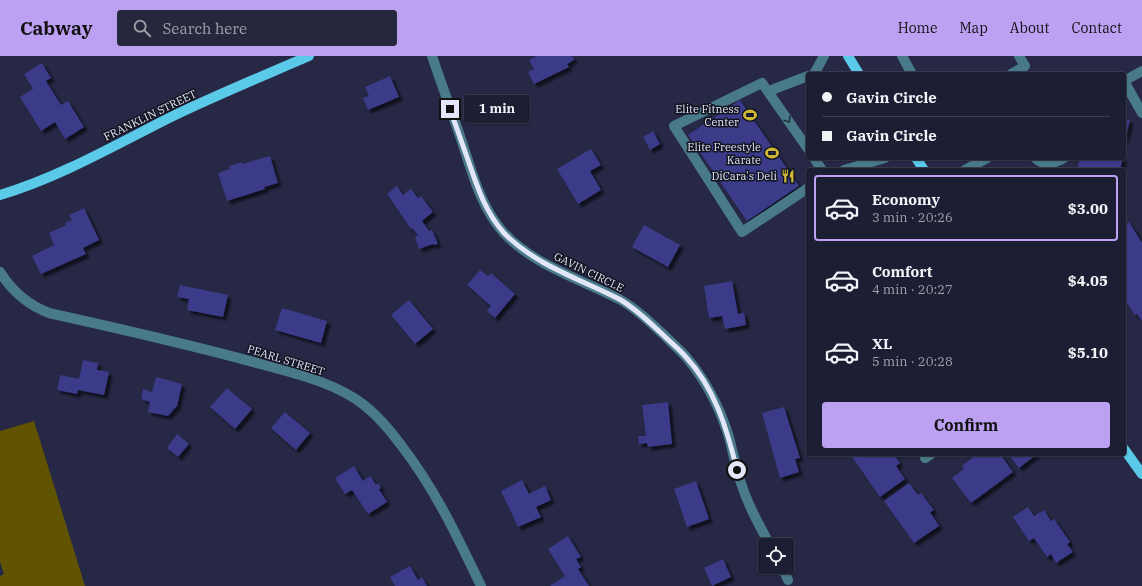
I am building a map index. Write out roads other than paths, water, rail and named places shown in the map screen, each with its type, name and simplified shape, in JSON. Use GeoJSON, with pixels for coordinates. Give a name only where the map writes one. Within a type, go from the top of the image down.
{"type":"FeatureCollection","features":[{"type":"Feature","properties":{"kind":"main road","name":"FRANKLIN STREET"},"geometry":{"type":"LineString","coordinates":[[0,195],[35,183],[70,168],[172,116],[309,56]]}},
{"type":"Feature","properties":{"kind":"main road"},"geometry":{"type":"LineString","coordinates":[[848,56],[858,72]]}},
{"type":"Feature","properties":{"kind":"main road"},"geometry":{"type":"LineString","coordinates":[[1126,452],[1142,474]]}},
{"type":"Feature","properties":{"kind":"street","name":"GAVIN CIRCLE"},"geometry":{"type":"LineString","coordinates":[[432,56],[481,197],[493,219],[515,244],[530,255],[620,300],[637,312],[685,356],[699,373],[710,390],[719,410],[728,435],[740,482],[766,538]]}},
{"type":"Feature","properties":{"kind":"street"},"geometry":{"type":"LineString","coordinates":[[815,72],[824,56]]}},
{"type":"Feature","properties":{"kind":"street"},"geometry":{"type":"LineString","coordinates":[[902,56],[911,72]]}},
{"type":"Feature","properties":{"kind":"street"},"geometry":{"type":"LineString","coordinates":[[1014,72],[1025,66],[1019,56]]}},
{"type":"Feature","properties":{"kind":"street"},"geometry":{"type":"LineString","coordinates":[[1126,80],[1142,71]]}},
{"type":"Feature","properties":{"kind":"street"},"geometry":{"type":"LineString","coordinates":[[769,91],[806,77]]}},
{"type":"Feature","properties":{"kind":"street"},"geometry":{"type":"LineString","coordinates":[[806,146],[762,83],[674,126],[742,232],[806,189]]}},
{"type":"Feature","properties":{"kind":"street"},"geometry":{"type":"LineString","coordinates":[[1126,85],[1142,113]]}},
{"type":"Feature","properties":{"kind":"street"},"geometry":{"type":"LineString","coordinates":[[851,168],[878,160]]}},
{"type":"Feature","properties":{"kind":"street"},"geometry":{"type":"LineString","coordinates":[[969,168],[983,160]]}},
{"type":"Feature","properties":{"kind":"street"},"geometry":{"type":"LineString","coordinates":[[1038,160],[1042,163],[1050,164],[1059,160]]}},
{"type":"Feature","properties":{"kind":"street","name":"PEARL STREET"},"geometry":{"type":"LineString","coordinates":[[0,272],[21,297],[49,314],[184,343],[252,361],[336,388],[358,400],[382,422],[422,473],[452,525],[481,586]]}},
{"type":"Feature","properties":{"kind":"street"},"geometry":{"type":"LineString","coordinates":[[785,574],[788,580]]}},
{"type":"Feature","properties":{"kind":"place","name":"Elite Fitness Center"},"geometry":{"type":"Point","coordinates":[750,115]}},
{"type":"Feature","properties":{"kind":"place","name":"Elite Freestyle Karate"},"geometry":{"type":"Point","coordinates":[772,153]}},
{"type":"Feature","properties":{"kind":"place","name":"DiCara's Deli"},"geometry":{"type":"Point","coordinates":[788,176]}}]}
